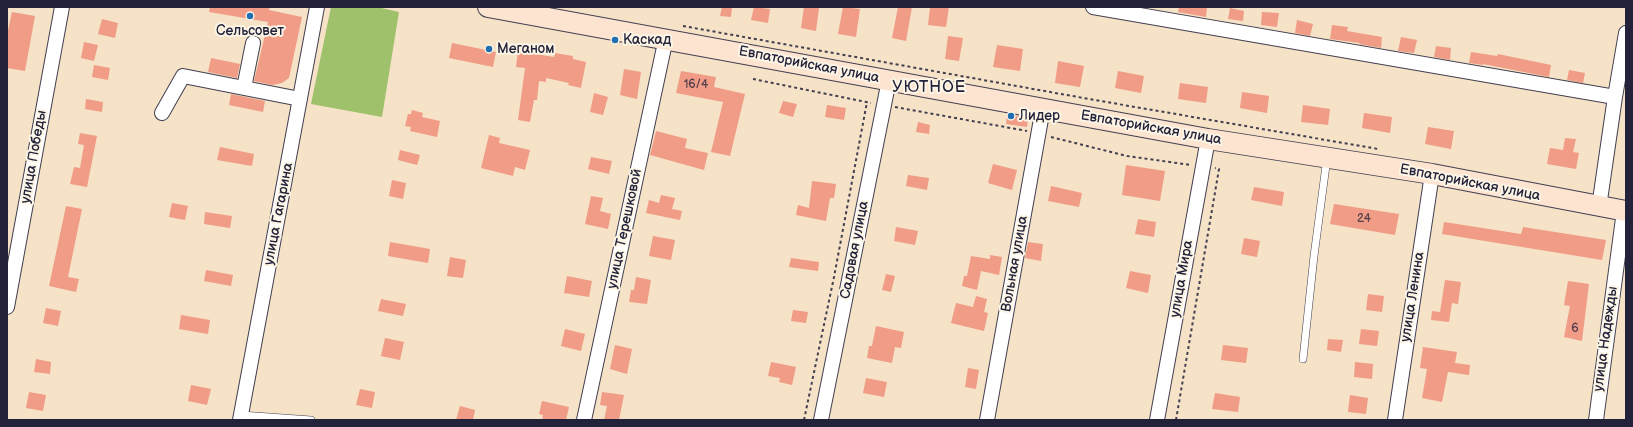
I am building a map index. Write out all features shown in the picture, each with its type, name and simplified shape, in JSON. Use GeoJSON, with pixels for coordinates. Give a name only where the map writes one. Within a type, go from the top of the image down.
{"type":"FeatureCollection","features":[{"type":"Feature","properties":{"kind":"main road","name":"Евпаторийская улица"},"geometry":{"type":"LineString","coordinates":[[488,7],[673,32],[889,80],[1208,139],[1432,174],[1625,211]]}},
{"type":"Feature","properties":{"kind":"street","name":"улица Победы"},"geometry":{"type":"LineString","coordinates":[[7,307],[62,7]]}},
{"type":"Feature","properties":{"kind":"street","name":"улица Гагарина"},"geometry":{"type":"LineString","coordinates":[[240,418],[317,7]]}},
{"type":"Feature","properties":{"kind":"street"},"geometry":{"type":"LineString","coordinates":[[1093,7],[1615,97]]}},
{"type":"Feature","properties":{"kind":"street","name":"улица Терешковой"},"geometry":{"type":"LineString","coordinates":[[584,420],[673,32]]}},
{"type":"Feature","properties":{"kind":"street"},"geometry":{"type":"LineString","coordinates":[[1599,207],[1626,33]]}},
{"type":"Feature","properties":{"kind":"street"},"geometry":{"type":"LineString","coordinates":[[244,88],[253,43]]}},
{"type":"Feature","properties":{"kind":"street"},"geometry":{"type":"LineString","coordinates":[[162,113],[183,76],[300,99]]}},
{"type":"Feature","properties":{"kind":"street","name":"Садовая улица"},"geometry":{"type":"LineString","coordinates":[[822,420],[889,80]]}},
{"type":"Feature","properties":{"kind":"street","name":"Вольная улица"},"geometry":{"type":"LineString","coordinates":[[987,420],[1043,108]]}},
{"type":"Feature","properties":{"kind":"street","name":"улица Мира"},"geometry":{"type":"LineString","coordinates":[[1157,420],[1208,139]]}},
{"type":"Feature","properties":{"kind":"street","name":"улица Ленина"},"geometry":{"type":"LineString","coordinates":[[1395,420],[1432,174]]}},
{"type":"Feature","properties":{"kind":"street","name":"улица Надежды"},"geometry":{"type":"LineString","coordinates":[[1596,420],[1625,211]]}},
{"type":"Feature","properties":{"kind":"lane"},"geometry":{"type":"LineString","coordinates":[[1303,359],[1314,256],[1327,158]]}},
{"type":"Feature","properties":{"kind":"lane"},"geometry":{"type":"LineString","coordinates":[[240,418],[311,420]]}},
{"type":"Feature","properties":{"kind":"path"},"geometry":{"type":"LineString","coordinates":[[673,32],[1089,99],[1384,150]]}},
{"type":"Feature","properties":{"kind":"path"},"geometry":{"type":"LineString","coordinates":[[753,79],[1039,134],[1127,156],[1219,169],[1176,420]]}},
{"type":"Feature","properties":{"kind":"path"},"geometry":{"type":"LineString","coordinates":[[804,420],[834,277],[867,102]]}},
{"type":"Feature","properties":{"kind":"green space"},"geometry":{"type":"Polygon","coordinates":[[[331,7],[377,7],[399,12],[382,117],[311,104],[331,7]]]}},
{"type":"Feature","properties":{"kind":"building"},"geometry":{"type":"Polygon","coordinates":[[[210,7],[270,7],[269,10],[302,17],[289,78],[282,83],[272,85],[254,81],[268,22],[209,12],[210,7]]]}},
{"type":"Feature","properties":{"kind":"building"},"geometry":{"type":"Polygon","coordinates":[[[722,7],[732,7],[731,17],[720,16],[722,7]]]}},
{"type":"Feature","properties":{"kind":"building"},"geometry":{"type":"Polygon","coordinates":[[[754,7],[770,9],[768,23],[751,20],[754,7]]]}},
{"type":"Feature","properties":{"kind":"building"},"geometry":{"type":"Polygon","coordinates":[[[804,7],[819,8],[816,31],[801,28],[804,7]]]}},
{"type":"Feature","properties":{"kind":"building"},"geometry":{"type":"Polygon","coordinates":[[[843,7],[860,9],[856,37],[838,34],[843,7]]]}},
{"type":"Feature","properties":{"kind":"building"},"geometry":{"type":"Polygon","coordinates":[[[898,7],[912,7],[906,41],[892,38],[898,7]]]}},
{"type":"Feature","properties":{"kind":"building"},"geometry":{"type":"Polygon","coordinates":[[[930,7],[949,7],[946,27],[928,25],[930,7]]]}},
{"type":"Feature","properties":{"kind":"building"},"geometry":{"type":"Polygon","coordinates":[[[1179,7],[1207,7],[1206,17],[1178,12],[1179,7]]]}},
{"type":"Feature","properties":{"kind":"building"},"geometry":{"type":"Polygon","coordinates":[[[1230,8],[1244,11],[1243,21],[1228,19],[1230,8]]]}},
{"type":"Feature","properties":{"kind":"building"},"geometry":{"type":"Polygon","coordinates":[[[12,12],[35,16],[25,71],[7,68],[7,35],[12,12]]]}},
{"type":"Feature","properties":{"kind":"building"},"geometry":{"type":"Polygon","coordinates":[[[1262,12],[1279,13],[1277,27],[1261,25],[1262,12]]]}},
{"type":"Feature","properties":{"kind":"building"},"geometry":{"type":"Polygon","coordinates":[[[102,19],[118,23],[115,38],[98,34],[102,19]]]}},
{"type":"Feature","properties":{"kind":"building"},"geometry":{"type":"Polygon","coordinates":[[[1297,20],[1313,24],[1310,36],[1295,33],[1297,20]]]}},
{"type":"Feature","properties":{"kind":"building"},"geometry":{"type":"Polygon","coordinates":[[[1332,25],[1348,27],[1347,31],[1382,37],[1381,48],[1359,44],[1360,43],[1330,39],[1332,25]]]}},
{"type":"Feature","properties":{"kind":"building"},"geometry":{"type":"Polygon","coordinates":[[[948,36],[963,38],[959,61],[945,59],[948,36]]]}},
{"type":"Feature","properties":{"kind":"building"},"geometry":{"type":"Polygon","coordinates":[[[1401,37],[1417,40],[1414,53],[1398,51],[1401,37]]]}},
{"type":"Feature","properties":{"kind":"building"},"geometry":{"type":"Polygon","coordinates":[[[84,42],[98,45],[94,61],[81,58],[84,42]]]}},
{"type":"Feature","properties":{"kind":"building"},"geometry":{"type":"Polygon","coordinates":[[[452,43],[496,52],[493,67],[449,58],[452,43]]]}},
{"type":"Feature","properties":{"kind":"building"},"geometry":{"type":"Polygon","coordinates":[[[997,45],[1023,49],[1020,71],[993,67],[997,45]]]}},
{"type":"Feature","properties":{"kind":"building"},"geometry":{"type":"Polygon","coordinates":[[[1436,46],[1451,48],[1450,60],[1434,57],[1436,46]]]}},
{"type":"Feature","properties":{"kind":"building"},"geometry":{"type":"Polygon","coordinates":[[[518,51],[554,57],[555,53],[573,56],[573,59],[586,62],[581,88],[568,85],[569,83],[546,78],[546,82],[539,81],[537,100],[534,100],[530,122],[518,120],[525,68],[516,67],[518,51]]]}},
{"type":"Feature","properties":{"kind":"building"},"geometry":{"type":"Polygon","coordinates":[[[1471,52],[1497,56],[1498,54],[1551,65],[1549,77],[1483,64],[1469,63],[1471,52]]]}},
{"type":"Feature","properties":{"kind":"building"},"geometry":{"type":"Polygon","coordinates":[[[211,58],[240,64],[237,78],[208,72],[211,58]]]}},
{"type":"Feature","properties":{"kind":"building"},"geometry":{"type":"Polygon","coordinates":[[[1058,61],[1084,66],[1080,87],[1055,83],[1058,61]]]}},
{"type":"Feature","properties":{"kind":"building"},"geometry":{"type":"Polygon","coordinates":[[[94,65],[110,68],[108,80],[92,77],[94,65]]]}},
{"type":"Feature","properties":{"kind":"building"},"geometry":{"type":"Polygon","coordinates":[[[624,69],[641,72],[637,99],[620,95],[624,69]]]}},
{"type":"Feature","properties":{"kind":"building"},"geometry":{"type":"Polygon","coordinates":[[[1569,70],[1585,73],[1583,83],[1567,80],[1569,70]]]}},
{"type":"Feature","properties":{"kind":"building"},"geometry":{"type":"Polygon","coordinates":[[[681,71],[716,77],[714,87],[745,94],[730,156],[711,152],[723,102],[676,93],[681,71]]]}},
{"type":"Feature","properties":{"kind":"building"},"geometry":{"type":"Polygon","coordinates":[[[1118,71],[1144,76],[1141,93],[1115,88],[1118,71]]]}},
{"type":"Feature","properties":{"kind":"building"},"geometry":{"type":"Polygon","coordinates":[[[1180,83],[1208,87],[1206,103],[1178,99],[1180,83]]]}},
{"type":"Feature","properties":{"kind":"building"},"geometry":{"type":"Polygon","coordinates":[[[1242,92],[1269,96],[1267,113],[1240,108],[1242,92]]]}},
{"type":"Feature","properties":{"kind":"building"},"geometry":{"type":"Polygon","coordinates":[[[594,93],[608,97],[603,115],[590,112],[594,93]]]}},
{"type":"Feature","properties":{"kind":"building"},"geometry":{"type":"Polygon","coordinates":[[[231,94],[265,101],[263,112],[229,105],[231,94]]]}},
{"type":"Feature","properties":{"kind":"building"},"geometry":{"type":"Polygon","coordinates":[[[86,99],[103,102],[102,112],[85,109],[86,99]]]}},
{"type":"Feature","properties":{"kind":"building"},"geometry":{"type":"Polygon","coordinates":[[[783,101],[797,104],[793,117],[779,113],[783,101]]]}},
{"type":"Feature","properties":{"kind":"building"},"geometry":{"type":"Polygon","coordinates":[[[827,105],[846,108],[844,120],[825,117],[827,105]]]}},
{"type":"Feature","properties":{"kind":"building"},"geometry":{"type":"Polygon","coordinates":[[[1303,105],[1330,109],[1328,125],[1301,122],[1303,105]]]}},
{"type":"Feature","properties":{"kind":"building"},"geometry":{"type":"Polygon","coordinates":[[[412,110],[423,113],[422,117],[440,121],[437,137],[410,131],[411,127],[405,126],[408,114],[411,114],[412,110]]]}},
{"type":"Feature","properties":{"kind":"building"},"geometry":{"type":"Polygon","coordinates":[[[1364,113],[1392,117],[1390,133],[1362,128],[1364,113]]]}},
{"type":"Feature","properties":{"kind":"building"},"geometry":{"type":"Polygon","coordinates":[[[1007,114],[1028,118],[1027,127],[1006,124],[1007,114]]]}},
{"type":"Feature","properties":{"kind":"building"},"geometry":{"type":"Polygon","coordinates":[[[918,122],[930,125],[929,134],[916,132],[918,122]]]}},
{"type":"Feature","properties":{"kind":"building"},"geometry":{"type":"Polygon","coordinates":[[[1428,127],[1454,131],[1451,149],[1425,144],[1428,127]]]}},
{"type":"Feature","properties":{"kind":"building"},"geometry":{"type":"Polygon","coordinates":[[[656,131],[687,139],[685,148],[708,153],[704,170],[650,155],[656,131]]]}},
{"type":"Feature","properties":{"kind":"building"},"geometry":{"type":"Polygon","coordinates":[[[80,133],[97,136],[87,187],[70,184],[74,167],[80,168],[84,145],[78,144],[80,133]]]}},
{"type":"Feature","properties":{"kind":"building"},"geometry":{"type":"Polygon","coordinates":[[[489,135],[500,138],[499,143],[530,150],[525,170],[515,167],[513,176],[481,168],[489,135]]]}},
{"type":"Feature","properties":{"kind":"building"},"geometry":{"type":"Polygon","coordinates":[[[1565,138],[1576,139],[1573,152],[1579,153],[1576,169],[1547,164],[1550,148],[1563,150],[1565,138]]]}},
{"type":"Feature","properties":{"kind":"building"},"geometry":{"type":"Polygon","coordinates":[[[220,147],[254,154],[252,166],[217,160],[220,147]]]}},
{"type":"Feature","properties":{"kind":"building"},"geometry":{"type":"Polygon","coordinates":[[[400,150],[420,155],[417,165],[398,160],[400,150]]]}},
{"type":"Feature","properties":{"kind":"building"},"geometry":{"type":"Polygon","coordinates":[[[591,157],[612,161],[609,174],[588,169],[591,157]]]}},
{"type":"Feature","properties":{"kind":"building"},"geometry":{"type":"Polygon","coordinates":[[[993,164],[1017,170],[1012,190],[988,183],[993,164]]]}},
{"type":"Feature","properties":{"kind":"building"},"geometry":{"type":"Polygon","coordinates":[[[1126,165],[1165,171],[1160,201],[1122,195],[1126,165]]]}},
{"type":"Feature","properties":{"kind":"building"},"geometry":{"type":"Polygon","coordinates":[[[908,175],[929,178],[927,190],[906,186],[908,175]]]}},
{"type":"Feature","properties":{"kind":"building"},"geometry":{"type":"Polygon","coordinates":[[[392,180],[406,183],[403,199],[389,196],[392,180]]]}},
{"type":"Feature","properties":{"kind":"building"},"geometry":{"type":"Polygon","coordinates":[[[812,181],[836,184],[834,198],[830,198],[826,221],[796,215],[798,205],[809,208],[812,181]]]}},
{"type":"Feature","properties":{"kind":"building"},"geometry":{"type":"Polygon","coordinates":[[[1051,186],[1082,193],[1079,207],[1048,201],[1051,186]]]}},
{"type":"Feature","properties":{"kind":"building"},"geometry":{"type":"Polygon","coordinates":[[[1254,187],[1284,192],[1282,206],[1251,200],[1254,187]]]}},
{"type":"Feature","properties":{"kind":"building"},"geometry":{"type":"Polygon","coordinates":[[[661,195],[675,198],[672,209],[682,211],[680,220],[646,213],[649,200],[659,203],[661,195]]]}},
{"type":"Feature","properties":{"kind":"building"},"geometry":{"type":"Polygon","coordinates":[[[591,196],[603,198],[600,211],[611,214],[608,229],[585,224],[591,196]]]}},
{"type":"Feature","properties":{"kind":"building"},"geometry":{"type":"Polygon","coordinates":[[[172,203],[188,206],[185,220],[169,217],[172,203]]]}},
{"type":"Feature","properties":{"kind":"building"},"geometry":{"type":"Polygon","coordinates":[[[1334,204],[1399,214],[1395,235],[1330,224],[1334,204]]]}},
{"type":"Feature","properties":{"kind":"building"},"geometry":{"type":"Polygon","coordinates":[[[66,206],[82,209],[68,277],[79,279],[76,292],[49,286],[66,206]]]}},
{"type":"Feature","properties":{"kind":"building"},"geometry":{"type":"Polygon","coordinates":[[[205,212],[232,216],[230,228],[204,224],[205,212]]]}},
{"type":"Feature","properties":{"kind":"building"},"geometry":{"type":"Polygon","coordinates":[[[1138,219],[1156,222],[1154,237],[1135,234],[1138,219]]]}},
{"type":"Feature","properties":{"kind":"building"},"geometry":{"type":"Polygon","coordinates":[[[1444,222],[1521,234],[1523,227],[1606,240],[1602,260],[1442,234],[1444,222]]]}},
{"type":"Feature","properties":{"kind":"building"},"geometry":{"type":"Polygon","coordinates":[[[896,227],[918,231],[915,245],[894,241],[896,227]]]}},
{"type":"Feature","properties":{"kind":"building"},"geometry":{"type":"Polygon","coordinates":[[[653,236],[675,240],[671,260],[649,256],[653,236]]]}},
{"type":"Feature","properties":{"kind":"building"},"geometry":{"type":"Polygon","coordinates":[[[1244,238],[1260,241],[1257,257],[1241,254],[1244,238]]]}},
{"type":"Feature","properties":{"kind":"building"},"geometry":{"type":"Polygon","coordinates":[[[390,242],[430,249],[428,263],[388,256],[390,242]]]}},
{"type":"Feature","properties":{"kind":"building"},"geometry":{"type":"Polygon","coordinates":[[[1028,242],[1043,244],[1041,261],[1025,258],[1028,242]]]}},
{"type":"Feature","properties":{"kind":"building"},"geometry":{"type":"Polygon","coordinates":[[[990,255],[1002,257],[999,275],[981,271],[977,290],[962,286],[964,276],[967,276],[971,256],[990,259],[990,255]]]}},
{"type":"Feature","properties":{"kind":"building"},"geometry":{"type":"Polygon","coordinates":[[[450,257],[466,260],[463,278],[447,276],[450,257]]]}},
{"type":"Feature","properties":{"kind":"building"},"geometry":{"type":"Polygon","coordinates":[[[791,258],[819,262],[818,271],[789,267],[791,258]]]}},
{"type":"Feature","properties":{"kind":"building"},"geometry":{"type":"Polygon","coordinates":[[[206,270],[233,275],[231,286],[204,281],[206,270]]]}},
{"type":"Feature","properties":{"kind":"building"},"geometry":{"type":"Polygon","coordinates":[[[1130,271],[1151,275],[1148,293],[1126,288],[1130,271]]]}},
{"type":"Feature","properties":{"kind":"building"},"geometry":{"type":"Polygon","coordinates":[[[886,274],[895,276],[891,292],[882,290],[886,274]]]}},
{"type":"Feature","properties":{"kind":"building"},"geometry":{"type":"Polygon","coordinates":[[[567,276],[592,281],[589,297],[564,293],[567,276]]]}},
{"type":"Feature","properties":{"kind":"building"},"geometry":{"type":"Polygon","coordinates":[[[636,277],[651,280],[647,304],[629,302],[631,290],[634,290],[636,277]]]}},
{"type":"Feature","properties":{"kind":"building"},"geometry":{"type":"Polygon","coordinates":[[[1445,280],[1461,282],[1458,304],[1452,303],[1449,322],[1431,320],[1432,311],[1440,312],[1445,280]]]}},
{"type":"Feature","properties":{"kind":"building"},"geometry":{"type":"Polygon","coordinates":[[[1568,281],[1589,284],[1582,341],[1564,337],[1570,306],[1564,305],[1568,281]]]}},
{"type":"Feature","properties":{"kind":"building"},"geometry":{"type":"Polygon","coordinates":[[[1368,294],[1384,296],[1382,312],[1366,310],[1368,294]]]}},
{"type":"Feature","properties":{"kind":"building"},"geometry":{"type":"Polygon","coordinates":[[[976,296],[987,299],[984,312],[988,313],[984,331],[951,323],[956,303],[973,307],[976,296]]]}},
{"type":"Feature","properties":{"kind":"building"},"geometry":{"type":"Polygon","coordinates":[[[381,299],[406,304],[403,316],[378,311],[381,299]]]}},
{"type":"Feature","properties":{"kind":"building"},"geometry":{"type":"Polygon","coordinates":[[[46,308],[61,311],[58,326],[43,323],[46,308]]]}},
{"type":"Feature","properties":{"kind":"building"},"geometry":{"type":"Polygon","coordinates":[[[793,310],[808,312],[806,323],[791,321],[793,310]]]}},
{"type":"Feature","properties":{"kind":"building"},"geometry":{"type":"Polygon","coordinates":[[[181,315],[210,320],[208,334],[179,329],[181,315]]]}},
{"type":"Feature","properties":{"kind":"building"},"geometry":{"type":"Polygon","coordinates":[[[876,326],[904,332],[901,348],[895,347],[892,363],[867,358],[869,346],[872,346],[876,326]]]}},
{"type":"Feature","properties":{"kind":"building"},"geometry":{"type":"Polygon","coordinates":[[[565,329],[585,334],[581,351],[561,346],[565,329]]]}},
{"type":"Feature","properties":{"kind":"building"},"geometry":{"type":"Polygon","coordinates":[[[1361,329],[1379,331],[1377,346],[1359,344],[1361,329]]]}},
{"type":"Feature","properties":{"kind":"building"},"geometry":{"type":"Polygon","coordinates":[[[385,338],[404,342],[400,360],[381,356],[385,338]]]}},
{"type":"Feature","properties":{"kind":"building"},"geometry":{"type":"Polygon","coordinates":[[[1328,339],[1343,340],[1341,352],[1327,350],[1328,339]]]}},
{"type":"Feature","properties":{"kind":"building"},"geometry":{"type":"Polygon","coordinates":[[[615,345],[632,349],[627,374],[610,369],[615,345]]]}},
{"type":"Feature","properties":{"kind":"building"},"geometry":{"type":"Polygon","coordinates":[[[1223,345],[1248,348],[1246,363],[1221,360],[1223,345]]]}},
{"type":"Feature","properties":{"kind":"building"},"geometry":{"type":"Polygon","coordinates":[[[1423,347],[1457,352],[1455,363],[1470,365],[1469,375],[1448,372],[1442,402],[1422,398],[1427,369],[1420,368],[1423,347]]]}},
{"type":"Feature","properties":{"kind":"building"},"geometry":{"type":"Polygon","coordinates":[[[36,359],[51,362],[50,374],[34,372],[36,359]]]}},
{"type":"Feature","properties":{"kind":"building"},"geometry":{"type":"Polygon","coordinates":[[[771,362],[796,367],[792,385],[779,382],[780,378],[768,376],[771,362]]]}},
{"type":"Feature","properties":{"kind":"building"},"geometry":{"type":"Polygon","coordinates":[[[1355,362],[1373,364],[1372,379],[1354,377],[1355,362]]]}},
{"type":"Feature","properties":{"kind":"building"},"geometry":{"type":"Polygon","coordinates":[[[968,368],[979,370],[976,389],[965,387],[968,368]]]}},
{"type":"Feature","properties":{"kind":"building"},"geometry":{"type":"Polygon","coordinates":[[[866,378],[887,382],[884,397],[863,393],[866,378]]]}},
{"type":"Feature","properties":{"kind":"building"},"geometry":{"type":"Polygon","coordinates":[[[191,385],[211,389],[207,405],[188,401],[191,385]]]}},
{"type":"Feature","properties":{"kind":"building"},"geometry":{"type":"Polygon","coordinates":[[[360,389],[375,392],[372,408],[356,405],[360,389]]]}},
{"type":"Feature","properties":{"kind":"building"},"geometry":{"type":"Polygon","coordinates":[[[29,392],[46,395],[43,411],[26,408],[29,392]]]}},
{"type":"Feature","properties":{"kind":"building"},"geometry":{"type":"Polygon","coordinates":[[[602,392],[624,395],[619,420],[604,420],[607,406],[600,405],[602,392]]]}},
{"type":"Feature","properties":{"kind":"building"},"geometry":{"type":"Polygon","coordinates":[[[1215,393],[1240,397],[1238,412],[1212,409],[1215,393]]]}},
{"type":"Feature","properties":{"kind":"building"},"geometry":{"type":"Polygon","coordinates":[[[1350,395],[1368,398],[1366,414],[1348,412],[1350,395]]]}},
{"type":"Feature","properties":{"kind":"building"},"geometry":{"type":"Polygon","coordinates":[[[542,401],[569,407],[566,420],[542,420],[543,415],[539,414],[542,401]]]}},
{"type":"Feature","properties":{"kind":"building"},"geometry":{"type":"Polygon","coordinates":[[[460,406],[475,410],[473,420],[456,420],[460,406]]]}},
{"type":"Feature","properties":{"kind":"place","name":"Сельсовет"},"geometry":{"type":"Point","coordinates":[250,16]}},
{"type":"Feature","properties":{"kind":"place","name":"Каскад"},"geometry":{"type":"Point","coordinates":[615,40]}},
{"type":"Feature","properties":{"kind":"place","name":"Меганом"},"geometry":{"type":"Point","coordinates":[489,49]}},
{"type":"Feature","properties":{"kind":"place","name":"Лидер"},"geometry":{"type":"Point","coordinates":[1011,116]}},
{"type":"Feature","properties":{"kind":"district","name":"УЮТНОЕ"},"geometry":{"type":"Point","coordinates":[929,88]}}]}
